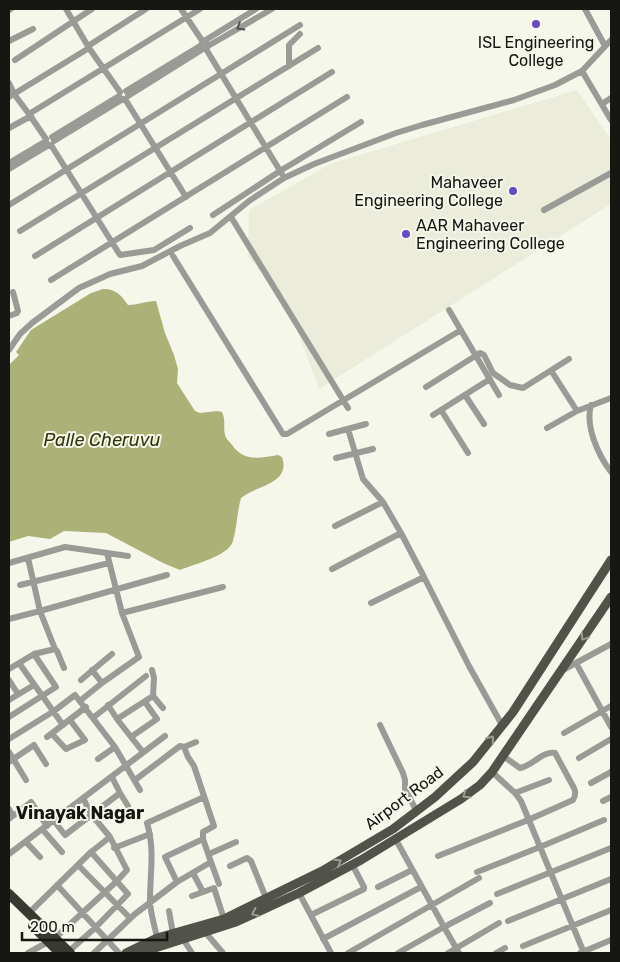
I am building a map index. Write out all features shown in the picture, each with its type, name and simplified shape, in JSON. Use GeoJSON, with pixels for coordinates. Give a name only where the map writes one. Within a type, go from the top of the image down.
{"type":"FeatureCollection","features":[{"type":"Feature","properties":{"kind":"highway"},"geometry":{"type":"LineString","coordinates":[[9,894],[29,913],[51,940]]}},
{"type":"Feature","properties":{"kind":"highway"},"geometry":{"type":"LineString","coordinates":[[9,903],[66,953]]}},
{"type":"Feature","properties":{"kind":"main road","name":"Airport Road"},"geometry":{"type":"LineString","coordinates":[[143,953],[157,951],[183,939],[236,922],[297,888],[393,829],[435,797],[473,762],[526,694],[611,560]]}},
{"type":"Feature","properties":{"kind":"main road","name":"Airport Road"},"geometry":{"type":"LineString","coordinates":[[126,953],[157,938],[224,919],[266,898],[297,888],[352,864],[461,799],[480,785],[492,772],[611,597]]}},
{"type":"Feature","properties":{"kind":"street"},"geometry":{"type":"LineString","coordinates":[[66,9],[103,69],[123,95],[186,197]]}},
{"type":"Feature","properties":{"kind":"street"},"geometry":{"type":"LineString","coordinates":[[15,60],[92,9]]}},
{"type":"Feature","properties":{"kind":"street"},"geometry":{"type":"LineString","coordinates":[[11,96],[146,9]]}},
{"type":"Feature","properties":{"kind":"street"},"geometry":{"type":"LineString","coordinates":[[182,9],[284,178]]}},
{"type":"Feature","properties":{"kind":"street"},"geometry":{"type":"LineString","coordinates":[[9,128],[200,9]]}},
{"type":"Feature","properties":{"kind":"street"},"geometry":{"type":"LineString","coordinates":[[204,46],[256,9]]}},
{"type":"Feature","properties":{"kind":"street"},"geometry":{"type":"LineString","coordinates":[[9,170],[50,141],[123,95],[204,46],[272,9]]}},
{"type":"Feature","properties":{"kind":"street"},"geometry":{"type":"LineString","coordinates":[[585,9],[605,46]]}},
{"type":"Feature","properties":{"kind":"street"},"geometry":{"type":"LineString","coordinates":[[9,205],[300,24]]}},
{"type":"Feature","properties":{"kind":"street"},"geometry":{"type":"LineString","coordinates":[[9,41],[32,29]]}},
{"type":"Feature","properties":{"kind":"street"},"geometry":{"type":"LineString","coordinates":[[289,66],[289,45],[300,34]]}},
{"type":"Feature","properties":{"kind":"street"},"geometry":{"type":"LineString","coordinates":[[9,350],[20,334],[32,323],[79,288],[110,274],[149,263],[180,246],[210,233],[250,201],[284,178],[314,164],[405,130],[514,100],[554,85],[582,71],[611,40]]}},
{"type":"Feature","properties":{"kind":"street"},"geometry":{"type":"LineString","coordinates":[[20,231],[318,48]]}},
{"type":"Feature","properties":{"kind":"street"},"geometry":{"type":"LineString","coordinates":[[582,71],[611,120]]}},
{"type":"Feature","properties":{"kind":"street"},"geometry":{"type":"LineString","coordinates":[[36,256],[332,72]]}},
{"type":"Feature","properties":{"kind":"street"},"geometry":{"type":"LineString","coordinates":[[9,83],[11,96],[30,115],[50,141],[66,170],[120,255],[154,250],[190,228]]}},
{"type":"Feature","properties":{"kind":"street"},"geometry":{"type":"LineString","coordinates":[[51,280],[347,97]]}},
{"type":"Feature","properties":{"kind":"street"},"geometry":{"type":"LineString","coordinates":[[602,104],[611,98]]}},
{"type":"Feature","properties":{"kind":"street"},"geometry":{"type":"LineString","coordinates":[[213,215],[280,171],[361,122]]}},
{"type":"Feature","properties":{"kind":"street"},"geometry":{"type":"LineString","coordinates":[[9,163],[50,141]]}},
{"type":"Feature","properties":{"kind":"street"},"geometry":{"type":"LineString","coordinates":[[544,210],[611,173]]}},
{"type":"Feature","properties":{"kind":"street"},"geometry":{"type":"LineString","coordinates":[[231,217],[348,408]]}},
{"type":"Feature","properties":{"kind":"street"},"geometry":{"type":"LineString","coordinates":[[173,256],[284,434],[344,401],[461,330]]}},
{"type":"Feature","properties":{"kind":"street"},"geometry":{"type":"LineString","coordinates":[[9,316],[18,311],[13,292]]}},
{"type":"Feature","properties":{"kind":"street"},"geometry":{"type":"LineString","coordinates":[[450,310],[499,395]]}},
{"type":"Feature","properties":{"kind":"street"},"geometry":{"type":"LineString","coordinates":[[426,387],[476,356],[483,354],[493,373],[517,388],[527,387],[569,359]]}},
{"type":"Feature","properties":{"kind":"street"},"geometry":{"type":"LineString","coordinates":[[552,372],[577,411]]}},
{"type":"Feature","properties":{"kind":"street"},"geometry":{"type":"LineString","coordinates":[[433,415],[490,380]]}},
{"type":"Feature","properties":{"kind":"street"},"geometry":{"type":"LineString","coordinates":[[465,395],[484,424]]}},
{"type":"Feature","properties":{"kind":"street"},"geometry":{"type":"LineString","coordinates":[[547,428],[577,411],[611,398]]}},
{"type":"Feature","properties":{"kind":"street"},"geometry":{"type":"LineString","coordinates":[[591,405],[590,416],[595,442],[611,472]]}},
{"type":"Feature","properties":{"kind":"street"},"geometry":{"type":"LineString","coordinates":[[441,410],[468,453]]}},
{"type":"Feature","properties":{"kind":"street"},"geometry":{"type":"LineString","coordinates":[[329,434],[366,424]]}},
{"type":"Feature","properties":{"kind":"street"},"geometry":{"type":"LineString","coordinates":[[348,429],[363,480],[383,502],[401,533],[469,666],[502,725]]}},
{"type":"Feature","properties":{"kind":"street"},"geometry":{"type":"LineString","coordinates":[[336,458],[373,449]]}},
{"type":"Feature","properties":{"kind":"street"},"geometry":{"type":"LineString","coordinates":[[335,526],[383,502]]}},
{"type":"Feature","properties":{"kind":"street"},"geometry":{"type":"LineString","coordinates":[[332,569],[401,533]]}},
{"type":"Feature","properties":{"kind":"street"},"geometry":{"type":"LineString","coordinates":[[9,563],[65,547],[128,556]]}},
{"type":"Feature","properties":{"kind":"street"},"geometry":{"type":"LineString","coordinates":[[80,700],[139,657],[122,613],[107,553]]}},
{"type":"Feature","properties":{"kind":"street"},"geometry":{"type":"LineString","coordinates":[[28,558],[40,611],[64,668]]}},
{"type":"Feature","properties":{"kind":"street"},"geometry":{"type":"LineString","coordinates":[[20,585],[109,563]]}},
{"type":"Feature","properties":{"kind":"street"},"geometry":{"type":"LineString","coordinates":[[9,619],[167,575]]}},
{"type":"Feature","properties":{"kind":"street"},"geometry":{"type":"LineString","coordinates":[[371,603],[424,577]]}},
{"type":"Feature","properties":{"kind":"street"},"geometry":{"type":"LineString","coordinates":[[122,613],[223,586]]}},
{"type":"Feature","properties":{"kind":"street","name":"Airport Road"},"geometry":{"type":"LineString","coordinates":[[562,670],[611,644]]}},
{"type":"Feature","properties":{"kind":"street"},"geometry":{"type":"LineString","coordinates":[[9,669],[34,654],[55,649]]}},
{"type":"Feature","properties":{"kind":"street"},"geometry":{"type":"LineString","coordinates":[[9,717],[56,687],[34,654]]}},
{"type":"Feature","properties":{"kind":"street"},"geometry":{"type":"LineString","coordinates":[[81,680],[112,654]]}},
{"type":"Feature","properties":{"kind":"street"},"geometry":{"type":"LineString","coordinates":[[18,663],[63,725]]}},
{"type":"Feature","properties":{"kind":"street"},"geometry":{"type":"LineString","coordinates":[[576,663],[611,727]]}},
{"type":"Feature","properties":{"kind":"street"},"geometry":{"type":"LineString","coordinates":[[92,670],[102,683]]}},
{"type":"Feature","properties":{"kind":"street"},"geometry":{"type":"LineString","coordinates":[[152,670],[154,678],[153,696],[163,708]]}},
{"type":"Feature","properties":{"kind":"street"},"geometry":{"type":"LineString","coordinates":[[94,717],[146,676]]}},
{"type":"Feature","properties":{"kind":"street"},"geometry":{"type":"LineString","coordinates":[[9,680],[18,694]]}},
{"type":"Feature","properties":{"kind":"street"},"geometry":{"type":"LineString","coordinates":[[9,700],[34,685]]}},
{"type":"Feature","properties":{"kind":"street"},"geometry":{"type":"LineString","coordinates":[[9,739],[54,711],[75,694],[115,747],[140,790]]}},
{"type":"Feature","properties":{"kind":"street"},"geometry":{"type":"LineString","coordinates":[[117,719],[153,696]]}},
{"type":"Feature","properties":{"kind":"street"},"geometry":{"type":"LineString","coordinates":[[131,738],[157,719],[145,702]]}},
{"type":"Feature","properties":{"kind":"street"},"geometry":{"type":"LineString","coordinates":[[108,705],[143,752]]}},
{"type":"Feature","properties":{"kind":"street"},"geometry":{"type":"LineString","coordinates":[[564,733],[611,706]]}},
{"type":"Feature","properties":{"kind":"street"},"geometry":{"type":"LineString","coordinates":[[70,720],[85,740],[66,749],[50,736],[86,707]]}},
{"type":"Feature","properties":{"kind":"street"},"geometry":{"type":"LineString","coordinates":[[380,726],[403,773],[405,789],[416,810]]}},
{"type":"Feature","properties":{"kind":"street"},"geometry":{"type":"LineString","coordinates":[[9,854],[165,736]]}},
{"type":"Feature","properties":{"kind":"street"},"geometry":{"type":"LineString","coordinates":[[579,758],[611,739]]}},
{"type":"Feature","properties":{"kind":"street"},"geometry":{"type":"LineString","coordinates":[[135,780],[180,746],[184,747],[196,742]]}},
{"type":"Feature","properties":{"kind":"street"},"geometry":{"type":"LineString","coordinates":[[11,760],[34,745],[46,764]]}},
{"type":"Feature","properties":{"kind":"street"},"geometry":{"type":"LineString","coordinates":[[98,759],[115,747]]}},
{"type":"Feature","properties":{"kind":"street"},"geometry":{"type":"LineString","coordinates":[[184,747],[194,766],[214,826],[203,832],[203,840],[209,854],[224,919]]}},
{"type":"Feature","properties":{"kind":"street"},"geometry":{"type":"LineString","coordinates":[[9,752],[11,760],[26,780]]}},
{"type":"Feature","properties":{"kind":"street"},"geometry":{"type":"LineString","coordinates":[[438,856],[574,800],[576,792],[555,753],[548,753],[528,766],[520,768],[503,756]]}},
{"type":"Feature","properties":{"kind":"street"},"geometry":{"type":"LineString","coordinates":[[492,772],[521,801],[573,926],[582,953],[611,940]]}},
{"type":"Feature","properties":{"kind":"street"},"geometry":{"type":"LineString","coordinates":[[591,783],[611,772]]}},
{"type":"Feature","properties":{"kind":"street"},"geometry":{"type":"LineString","coordinates":[[112,777],[128,806]]}},
{"type":"Feature","properties":{"kind":"street"},"geometry":{"type":"LineString","coordinates":[[515,793],[549,780]]}},
{"type":"Feature","properties":{"kind":"street"},"geometry":{"type":"LineString","coordinates":[[54,821],[65,835],[120,793]]}},
{"type":"Feature","properties":{"kind":"street"},"geometry":{"type":"LineString","coordinates":[[157,938],[150,902],[153,859],[148,823],[204,797]]}},
{"type":"Feature","properties":{"kind":"street"},"geometry":{"type":"LineString","coordinates":[[603,801],[611,797]]}},
{"type":"Feature","properties":{"kind":"street"},"geometry":{"type":"LineString","coordinates":[[28,953],[51,940],[127,870],[110,838],[91,814],[83,798]]}},
{"type":"Feature","properties":{"kind":"street"},"geometry":{"type":"LineString","coordinates":[[9,809],[11,818],[31,802],[62,852]]}},
{"type":"Feature","properties":{"kind":"street"},"geometry":{"type":"LineString","coordinates":[[348,953],[432,905],[478,875],[604,820]]}},
{"type":"Feature","properties":{"kind":"street"},"geometry":{"type":"LineString","coordinates":[[114,848],[150,834]]}},
{"type":"Feature","properties":{"kind":"street"},"geometry":{"type":"LineString","coordinates":[[29,913],[91,852],[110,838]]}},
{"type":"Feature","properties":{"kind":"street"},"geometry":{"type":"LineString","coordinates":[[395,838],[458,951]]}},
{"type":"Feature","properties":{"kind":"street"},"geometry":{"type":"LineString","coordinates":[[177,882],[165,857],[203,840]]}},
{"type":"Feature","properties":{"kind":"street"},"geometry":{"type":"LineString","coordinates":[[26,842],[40,857]]}},
{"type":"Feature","properties":{"kind":"street"},"geometry":{"type":"LineString","coordinates":[[209,854],[236,842]]}},
{"type":"Feature","properties":{"kind":"street"},"geometry":{"type":"LineString","coordinates":[[497,894],[611,848]]}},
{"type":"Feature","properties":{"kind":"street"},"geometry":{"type":"LineString","coordinates":[[66,953],[95,928],[128,894],[91,852]]}},
{"type":"Feature","properties":{"kind":"street"},"geometry":{"type":"LineString","coordinates":[[230,866],[247,858],[251,861],[266,898]]}},
{"type":"Feature","properties":{"kind":"street"},"geometry":{"type":"LineString","coordinates":[[94,953],[130,918],[150,902],[177,882],[211,862]]}},
{"type":"Feature","properties":{"kind":"street"},"geometry":{"type":"LineString","coordinates":[[311,915],[365,888],[352,864]]}},
{"type":"Feature","properties":{"kind":"street"},"geometry":{"type":"LineString","coordinates":[[78,865],[130,918]]}},
{"type":"Feature","properties":{"kind":"street"},"geometry":{"type":"LineString","coordinates":[[378,888],[412,870]]}},
{"type":"Feature","properties":{"kind":"street"},"geometry":{"type":"LineString","coordinates":[[193,873],[203,892]]}},
{"type":"Feature","properties":{"kind":"street"},"geometry":{"type":"LineString","coordinates":[[508,921],[611,879]]}},
{"type":"Feature","properties":{"kind":"street"},"geometry":{"type":"LineString","coordinates":[[192,896],[227,881]]}},
{"type":"Feature","properties":{"kind":"street"},"geometry":{"type":"LineString","coordinates":[[56,885],[119,953]]}},
{"type":"Feature","properties":{"kind":"street"},"geometry":{"type":"LineString","coordinates":[[323,939],[421,887]]}},
{"type":"Feature","properties":{"kind":"street"},"geometry":{"type":"LineString","coordinates":[[297,888],[331,953]]}},
{"type":"Feature","properties":{"kind":"street"},"geometry":{"type":"LineString","coordinates":[[399,953],[490,903]]}},
{"type":"Feature","properties":{"kind":"street"},"geometry":{"type":"LineString","coordinates":[[523,946],[611,910]]}},
{"type":"Feature","properties":{"kind":"street"},"geometry":{"type":"LineString","coordinates":[[169,911],[173,934]]}},
{"type":"Feature","properties":{"kind":"street"},"geometry":{"type":"LineString","coordinates":[[448,953],[458,951],[499,923]]}},
{"type":"Feature","properties":{"kind":"street"},"geometry":{"type":"LineString","coordinates":[[206,932],[223,953]]}},
{"type":"Feature","properties":{"kind":"street"},"geometry":{"type":"LineString","coordinates":[[183,939],[192,953]]}},
{"type":"Feature","properties":{"kind":"street"},"geometry":{"type":"LineString","coordinates":[[496,953],[505,948]]}},
{"type":"Feature","properties":{"kind":"shaded area","name":"AAR Mahaveer Engineering College"},"geometry":{"type":"Polygon","coordinates":[[[577,90],[611,140],[611,204],[319,389],[285,298],[248,257],[249,210],[330,164],[577,90]]]}},
{"type":"Feature","properties":{"kind":"water","name":"Palle Cheruvu"},"geometry":{"type":"Polygon","coordinates":[[[103,289],[118,293],[128,305],[156,301],[178,369],[177,383],[195,411],[200,413],[222,412],[224,432],[227,439],[242,454],[253,458],[278,455],[282,457],[282,473],[277,478],[241,498],[233,541],[230,546],[218,555],[180,570],[106,533],[64,531],[50,539],[28,536],[9,542],[9,365],[19,355],[16,352],[31,330],[91,293],[103,289]]]}},
{"type":"Feature","properties":{"kind":"place","name":"ISL Engineering College"},"geometry":{"type":"Point","coordinates":[536,24]}},
{"type":"Feature","properties":{"kind":"place","name":"Mahaveer Engineering College"},"geometry":{"type":"Point","coordinates":[513,191]}},
{"type":"Feature","properties":{"kind":"place","name":"AAR Mahaveer Engineering College"},"geometry":{"type":"Point","coordinates":[406,234]}},
{"type":"Feature","properties":{"kind":"district","name":"Vinayak Nagar"},"geometry":{"type":"Point","coordinates":[80,813]}}]}
